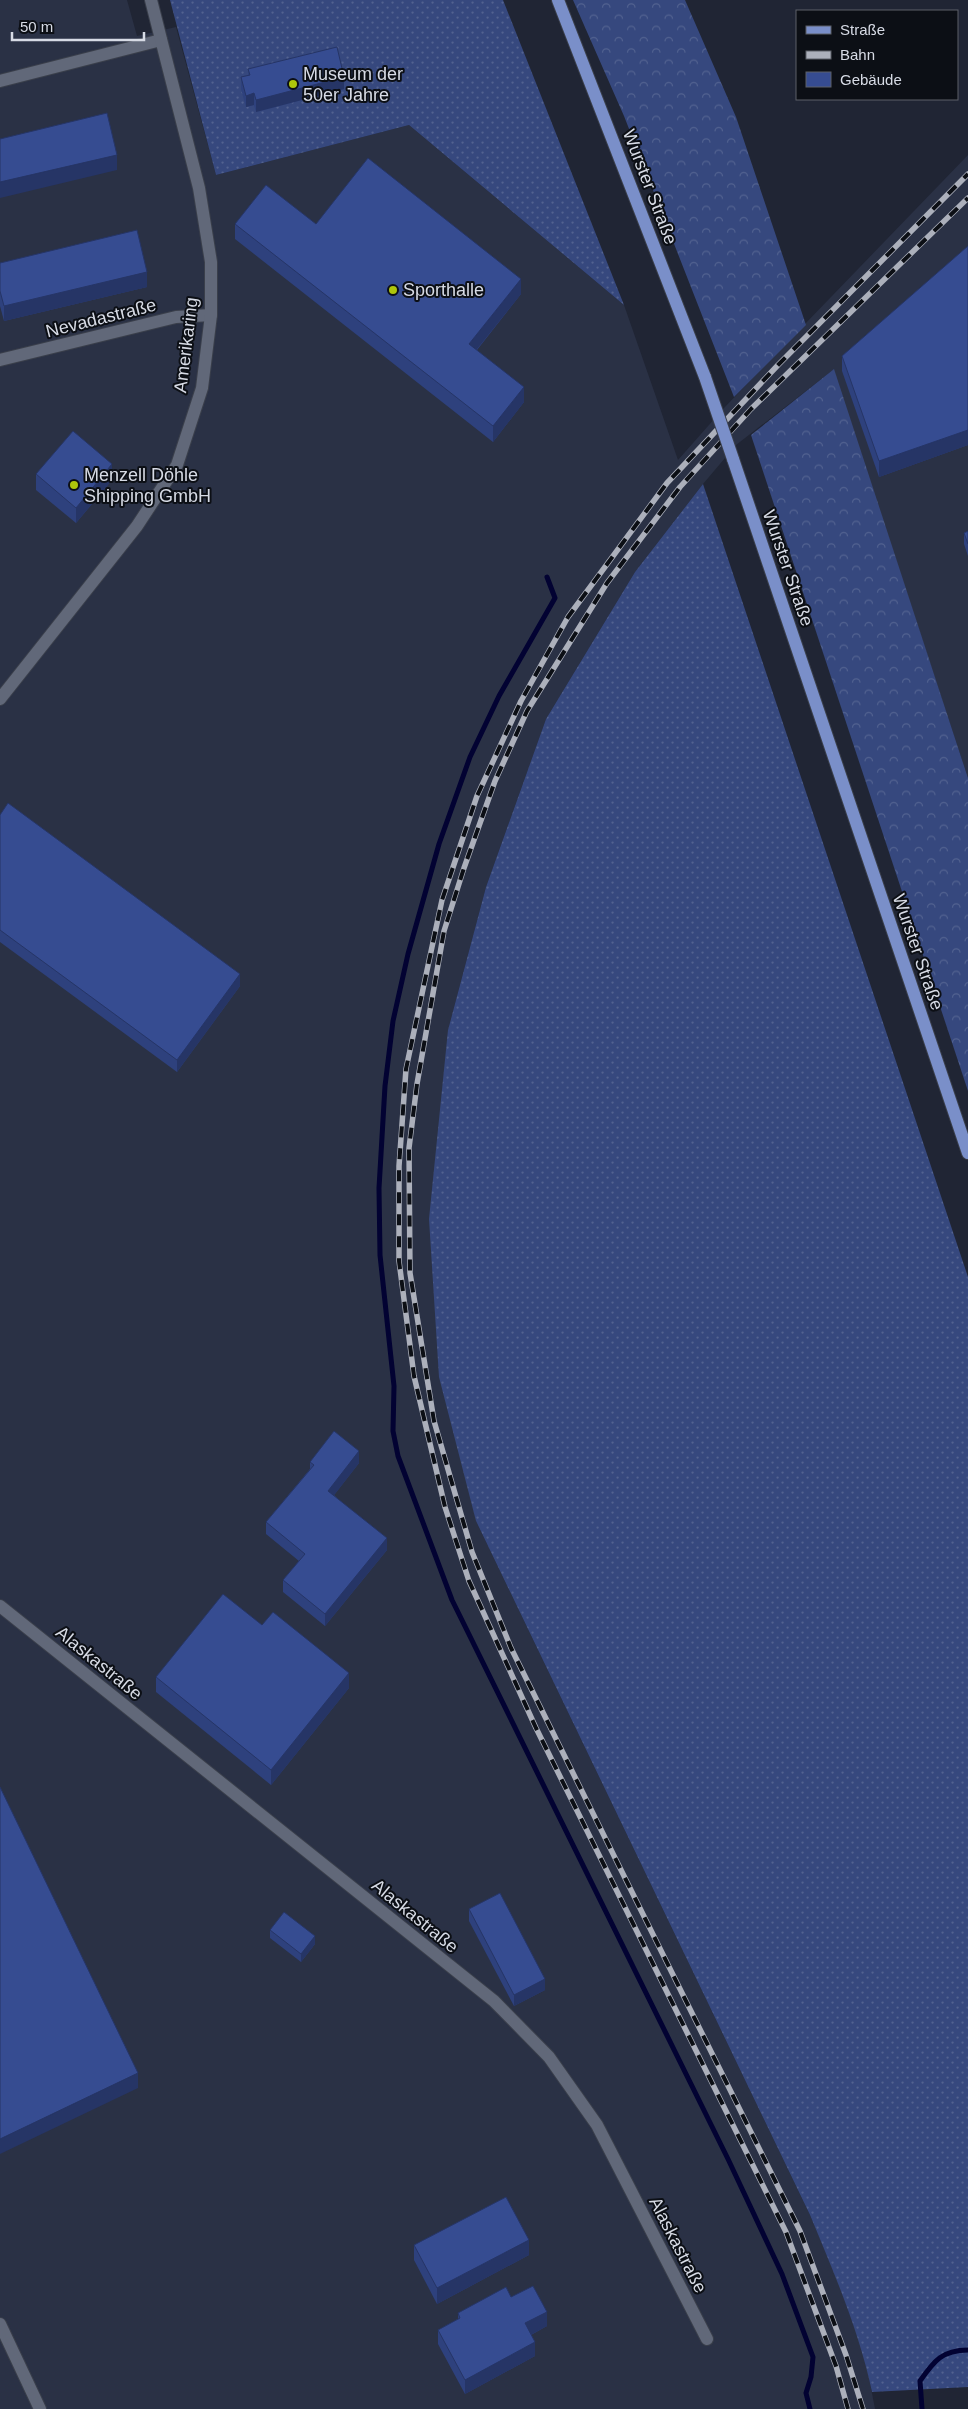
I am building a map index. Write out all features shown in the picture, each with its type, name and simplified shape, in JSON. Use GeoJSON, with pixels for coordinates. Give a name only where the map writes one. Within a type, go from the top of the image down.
{"type":"FeatureCollection","features":[{"type":"Feature","properties":{"kind":"main road","name":"Wurster Straße"},"geometry":{"type":"LineString","coordinates":[[558,0],[705,377],[968,1154]]}},
{"type":"Feature","properties":{"kind":"street","name":"Amerikaring"},"geometry":{"type":"LineString","coordinates":[[0,699],[138,526],[177,465],[202,388],[211,315],[210,262],[199,188],[151,0]]}},
{"type":"Feature","properties":{"kind":"street"},"geometry":{"type":"LineString","coordinates":[[0,81],[161,40]]}},
{"type":"Feature","properties":{"kind":"street","name":"Nevadastraße"},"geometry":{"type":"LineString","coordinates":[[0,360],[176,317],[211,315]]}},
{"type":"Feature","properties":{"kind":"street","name":"Alaskastraße"},"geometry":{"type":"LineString","coordinates":[[0,1606],[494,2001],[549,2057],[597,2125],[707,2339]]}},
{"type":"Feature","properties":{"kind":"street"},"geometry":{"type":"LineString","coordinates":[[0,2324],[40,2409]]}},
{"type":"Feature","properties":{"kind":"shaded area"},"geometry":{"type":"Polygon","coordinates":[[[0,0],[127,0],[137,36],[176,27],[216,175],[409,125],[624,305],[678,460],[724,408],[968,155],[968,778],[833,370],[736,445],[703,484],[635,572],[546,719],[486,887],[448,1030],[476,1521],[810,2215],[840,2286],[865,2357],[875,2409],[0,2409],[0,0]]]}},
{"type":"Feature","properties":{"kind":"green space"},"geometry":{"type":"Polygon","coordinates":[[[170,0],[503,0],[624,305],[409,125],[216,175],[170,0]]]}},
{"type":"Feature","properties":{"kind":"green space"},"geometry":{"type":"Polygon","coordinates":[[[573,0],[685,0],[736,117],[806,325],[734,397],[624,116],[573,0]]]}},
{"type":"Feature","properties":{"kind":"green space"},"geometry":{"type":"Polygon","coordinates":[[[834,369],[968,778],[968,1091],[751,435],[834,369]]]}},
{"type":"Feature","properties":{"kind":"green space"},"geometry":{"type":"Polygon","coordinates":[[[703,484],[968,1277],[968,2387],[872,2392],[853,2324],[810,2215],[476,1521],[439,1377],[429,1219],[448,1030],[486,887],[546,719],[635,572],[703,484]]]}},
{"type":"Feature","properties":{"kind":"building"},"geometry":{"type":"Polygon","coordinates":[[[337,47],[344,77],[256,100],[254,93],[246,96],[241,77],[250,75],[248,69],[337,47]]]}},
{"type":"Feature","properties":{"kind":"building"},"geometry":{"type":"Polygon","coordinates":[[[107,113],[117,155],[0,182],[0,139],[107,113]]]}},
{"type":"Feature","properties":{"kind":"building"},"geometry":{"type":"Polygon","coordinates":[[[368,158],[521,279],[469,344],[524,387],[493,426],[235,224],[266,185],[316,224],[368,158]]]}},
{"type":"Feature","properties":{"kind":"building"},"geometry":{"type":"Polygon","coordinates":[[[137,230],[147,272],[4,306],[0,291],[0,263],[137,230]]]}},
{"type":"Feature","properties":{"kind":"building"},"geometry":{"type":"Polygon","coordinates":[[[968,246],[968,430],[879,461],[842,356],[968,246]]]}},
{"type":"Feature","properties":{"kind":"building","name":"Menzell Döhle Shipping GmbH"},"geometry":{"type":"Polygon","coordinates":[[[73,431],[112,464],[76,508],[36,474],[73,431]]]}},
{"type":"Feature","properties":{"kind":"building"},"geometry":{"type":"Polygon","coordinates":[[[968,531],[968,544],[964,533],[968,531]]]}},
{"type":"Feature","properties":{"kind":"building"},"geometry":{"type":"Polygon","coordinates":[[[8,803],[240,974],[177,1060],[0,930],[0,815],[8,803]]]}},
{"type":"Feature","properties":{"kind":"building"},"geometry":{"type":"Polygon","coordinates":[[[334,1431],[359,1451],[328,1491],[387,1538],[325,1614],[283,1580],[305,1554],[266,1522],[314,1465],[310,1462],[334,1431]]]}},
{"type":"Feature","properties":{"kind":"building"},"geometry":{"type":"Polygon","coordinates":[[[223,1594],[262,1625],[273,1612],[349,1673],[271,1770],[156,1677],[223,1594]]]}},
{"type":"Feature","properties":{"kind":"building"},"geometry":{"type":"Polygon","coordinates":[[[0,1787],[138,2073],[0,2139],[0,1787]]]}},
{"type":"Feature","properties":{"kind":"building"},"geometry":{"type":"Polygon","coordinates":[[[500,1893],[545,1979],[514,1995],[469,1909],[500,1893]]]}},
{"type":"Feature","properties":{"kind":"building"},"geometry":{"type":"Polygon","coordinates":[[[284,1912],[315,1936],[301,1954],[270,1930],[284,1912]]]}},
{"type":"Feature","properties":{"kind":"building"},"geometry":{"type":"Polygon","coordinates":[[[506,2197],[529,2240],[437,2288],[414,2245],[506,2197]]]}},
{"type":"Feature","properties":{"kind":"building"},"geometry":{"type":"Polygon","coordinates":[[[533,2286],[547,2312],[525,2323],[535,2342],[465,2380],[438,2330],[460,2318],[458,2313],[506,2287],[511,2297],[533,2286]]]}},
{"type":"Feature","properties":{"kind":"waterway"},"geometry":{"type":"LineString","coordinates":[[547,577],[555,598],[499,696],[470,757],[439,844],[408,954],[393,1021],[385,1086],[379,1188],[380,1255],[394,1386],[393,1431],[398,1456],[452,1600],[728,2159],[782,2274],[813,2357],[811,2377],[806,2393],[810,2409]]}},
{"type":"Feature","properties":{"kind":"waterway"},"geometry":{"type":"LineString","coordinates":[[922,2409],[920,2381],[934,2362],[952,2352],[968,2350]]}},
{"type":"Feature","properties":{"kind":"railway"},"geometry":{"type":"LineString","coordinates":[[848,2409],[836,2366],[786,2232],[536,1728],[469,1581],[445,1507],[414,1376],[399,1261],[399,1166],[406,1069],[442,900],[477,796],[521,701],[568,617],[667,483],[778,365],[968,174]]}},
{"type":"Feature","properties":{"kind":"railway"},"geometry":{"type":"LineString","coordinates":[[863,2409],[846,2355],[800,2231],[511,1648],[472,1552],[434,1421],[410,1273],[409,1148],[417,1084],[444,931],[495,781],[527,711],[607,583],[680,487],[751,409],[968,198]]}},
{"type":"Feature","properties":{"kind":"place","name":"Museum der 50er Jahre"},"geometry":{"type":"Point","coordinates":[293,84]}},
{"type":"Feature","properties":{"kind":"place","name":"Sporthalle"},"geometry":{"type":"Point","coordinates":[393,290]}},
{"type":"Feature","properties":{"kind":"place","name":"Menzell Döhle Shipping GmbH"},"geometry":{"type":"Point","coordinates":[74,485]}}]}
